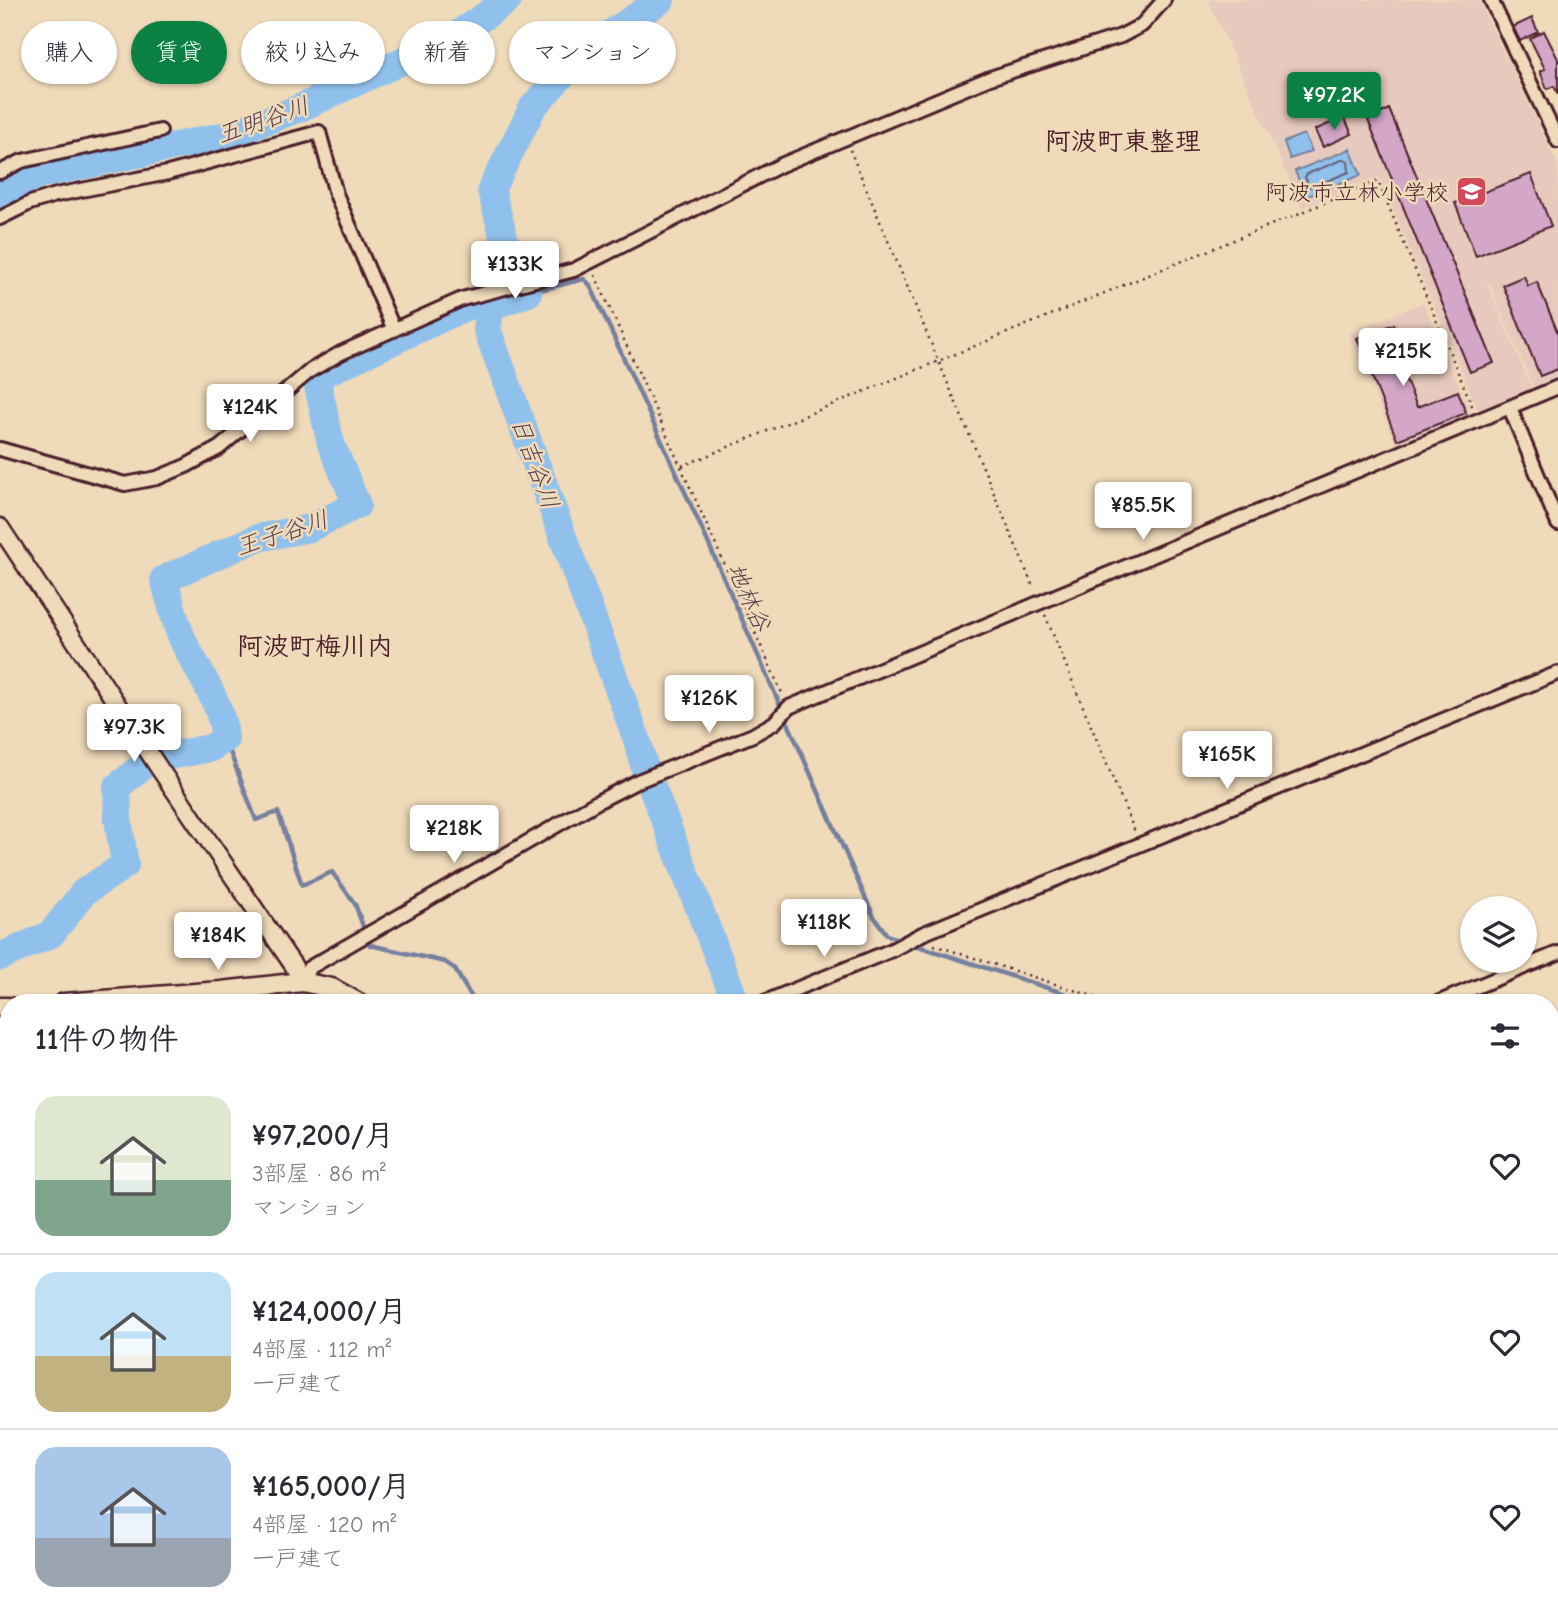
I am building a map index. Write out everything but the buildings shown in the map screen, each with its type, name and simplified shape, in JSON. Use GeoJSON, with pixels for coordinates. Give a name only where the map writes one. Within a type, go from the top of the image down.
{"type":"FeatureCollection","features":[{"type":"Feature","properties":{"kind":"main road"},"geometry":{"type":"LineString","coordinates":[[182,994],[302,982],[332,988],[343,994]]}},
{"type":"Feature","properties":{"kind":"street"},"geometry":{"type":"LineString","coordinates":[[0,449],[125,484],[157,478],[219,448],[311,370],[341,353],[480,293],[574,270],[781,165],[990,78],[1121,36],[1142,25],[1164,0]]}},
{"type":"Feature","properties":{"kind":"street"},"geometry":{"type":"LineString","coordinates":[[1491,0],[1552,113],[1558,141]]}},
{"type":"Feature","properties":{"kind":"street"},"geometry":{"type":"LineString","coordinates":[[0,172],[22,161],[160,131]]}},
{"type":"Feature","properties":{"kind":"street"},"geometry":{"type":"LineString","coordinates":[[0,218],[30,203],[56,195],[167,173],[319,132],[335,194],[394,330]]}},
{"type":"Feature","properties":{"kind":"street"},"geometry":{"type":"LineString","coordinates":[[302,982],[309,968],[638,781],[753,735],[774,723],[785,712],[1558,387]]}},
{"type":"Feature","properties":{"kind":"street"},"geometry":{"type":"LineString","coordinates":[[1510,408],[1558,524]]}},
{"type":"Feature","properties":{"kind":"street"},"geometry":{"type":"LineString","coordinates":[[0,527],[302,982]]}},
{"type":"Feature","properties":{"kind":"street"},"geometry":{"type":"LineString","coordinates":[[783,994],[1558,673]]}},
{"type":"Feature","properties":{"kind":"street"},"geometry":{"type":"LineString","coordinates":[[1459,994],[1558,953]]}},
{"type":"Feature","properties":{"kind":"path"},"geometry":{"type":"LineString","coordinates":[[845,138],[1140,845]]}},
{"type":"Feature","properties":{"kind":"path"},"geometry":{"type":"LineString","coordinates":[[682,466],[1378,181],[1478,421]]}},
{"type":"Feature","properties":{"kind":"path"},"geometry":{"type":"LineString","coordinates":[[589,262],[682,466],[785,712]]}},
{"type":"Feature","properties":{"kind":"path"},"geometry":{"type":"LineString","coordinates":[[911,940],[929,943],[1086,994]]}},
{"type":"Feature","properties":{"kind":"shaded area","name":"阿波市立林小学校"},"geometry":{"type":"Polygon","coordinates":[[[1208,0],[1479,0],[1558,165],[1558,378],[1534,388],[1489,283],[1487,284],[1532,389],[1478,410],[1379,177],[1302,208],[1208,0]]]}},
{"type":"Feature","properties":{"kind":"shaded area"},"geometry":{"type":"Polygon","coordinates":[[[1423,302],[1471,414],[1396,445],[1349,334],[1423,302]]]}},
{"type":"Feature","properties":{"kind":"water"},"geometry":{"type":"Polygon","coordinates":[[[1304,134],[1312,151],[1290,159],[1284,142],[1304,134]]]}},
{"type":"Feature","properties":{"kind":"water"},"geometry":{"type":"Polygon","coordinates":[[[1350,149],[1361,175],[1306,197],[1295,171],[1350,149]]]}},
{"type":"Feature","properties":{"kind":"waterway","name":"五明谷川"},"geometry":{"type":"LineString","coordinates":[[0,194],[37,175],[228,135],[300,108],[454,37],[508,0]]}},
{"type":"Feature","properties":{"kind":"waterway","name":"日吉谷川"},"geometry":{"type":"LineString","coordinates":[[661,0],[584,51],[533,107],[491,190],[507,249],[528,293],[491,306],[487,329],[637,740],[645,769],[732,994]]}},
{"type":"Feature","properties":{"kind":"waterway","name":"地林谷"},"geometry":{"type":"LineString","coordinates":[[528,293],[584,279],[590,285],[702,529],[873,915],[887,935],[904,941]]}},
{"type":"Feature","properties":{"kind":"waterway","name":"王子谷川"},"geometry":{"type":"LineString","coordinates":[[163,757],[211,748],[225,739],[214,700],[179,631],[164,579],[257,538],[310,528],[357,505],[331,444],[316,377],[463,308],[479,303],[491,306]]}},
{"type":"Feature","properties":{"kind":"waterway"},"geometry":{"type":"LineString","coordinates":[[225,739],[256,820],[278,812],[302,885],[332,872],[355,904],[364,929]]}},
{"type":"Feature","properties":{"kind":"waterway","name":"王子谷川"},"geometry":{"type":"LineString","coordinates":[[0,957],[51,934],[84,892],[125,865],[118,819],[117,787],[145,764]]}},
{"type":"Feature","properties":{"kind":"waterway"},"geometry":{"type":"LineString","coordinates":[[368,940],[370,945],[445,962],[454,968],[470,994]]}},
{"type":"Feature","properties":{"kind":"waterway","name":"地林谷"},"geometry":{"type":"LineString","coordinates":[[912,944],[1066,994]]}},
{"type":"Feature","properties":{"kind":"place","name":"阿波市立林小学校"},"geometry":{"type":"Point","coordinates":[1472,192]}},
{"type":"Feature","properties":{"kind":"district","name":"阿波町東整理"},"geometry":{"type":"Point","coordinates":[1123,141]}},
{"type":"Feature","properties":{"kind":"district","name":"阿波町梅川内"},"geometry":{"type":"Point","coordinates":[315,646]}}]}
